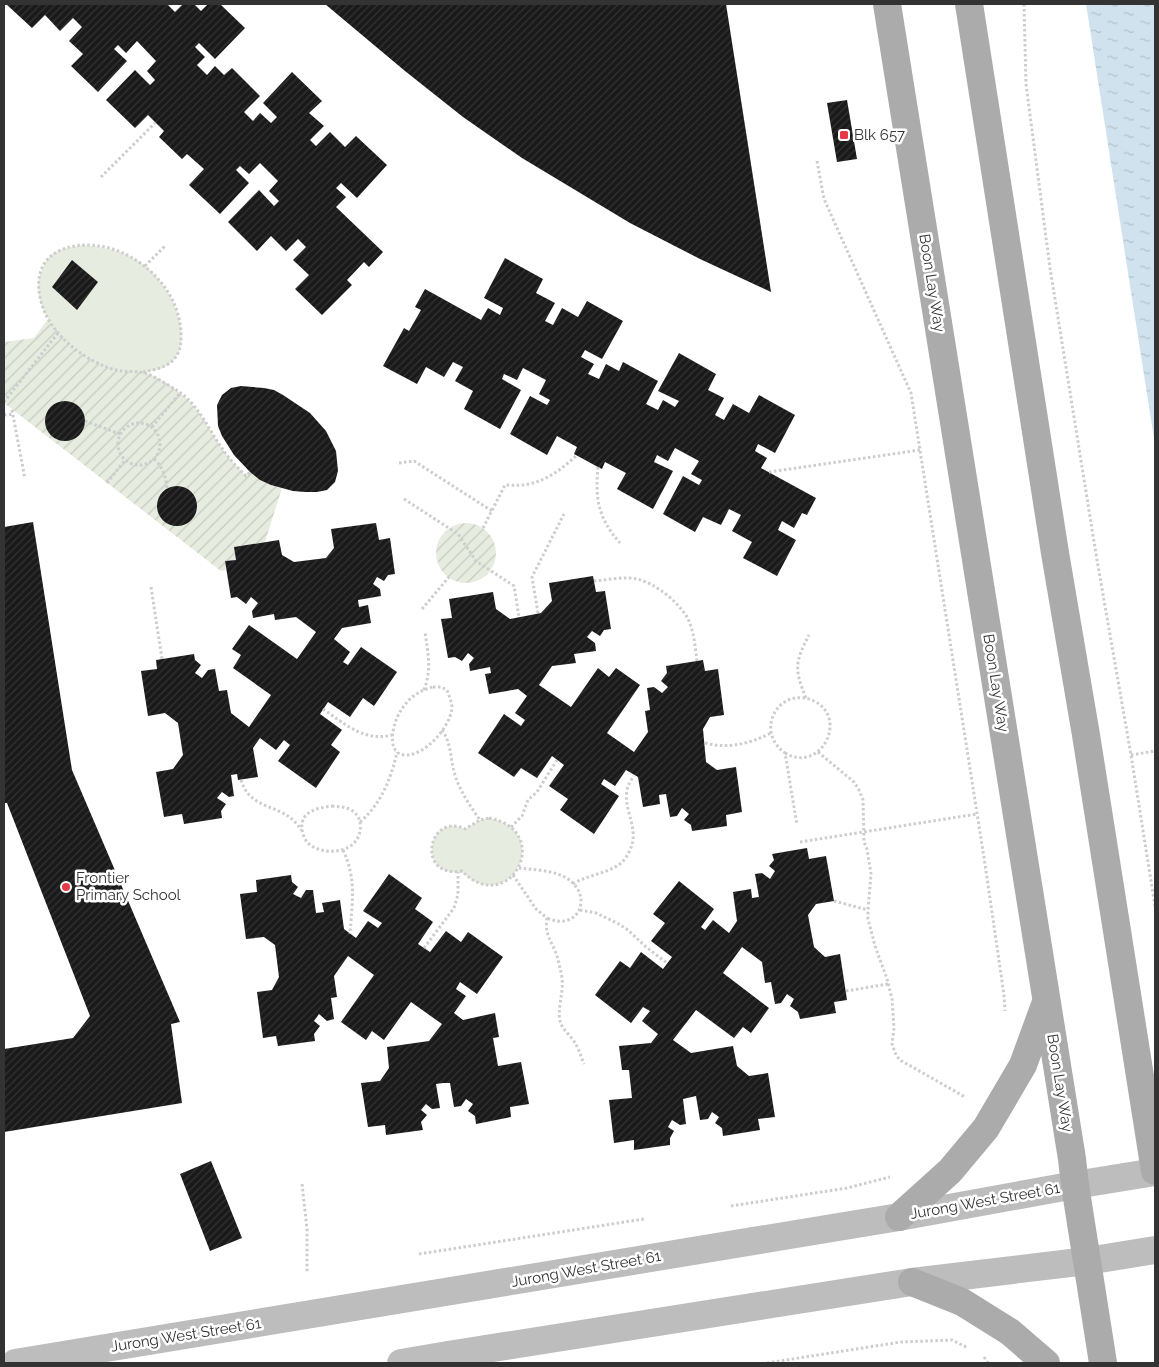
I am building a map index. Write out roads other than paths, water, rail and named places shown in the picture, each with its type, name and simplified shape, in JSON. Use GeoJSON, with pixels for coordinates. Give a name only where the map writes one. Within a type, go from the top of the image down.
{"type":"FeatureCollection","features":[{"type":"Feature","properties":{"kind":"main road","name":"Boon Lay Way"},"geometry":{"type":"LineString","coordinates":[[887,4],[1047,1000],[1103,1363]]}},
{"type":"Feature","properties":{"kind":"main road"},"geometry":{"type":"LineString","coordinates":[[969,4],[1155,1172]]}},
{"type":"Feature","properties":{"kind":"main road"},"geometry":{"type":"LineString","coordinates":[[899,1217],[950,1171],[986,1128],[1023,1064],[1047,1000]]}},
{"type":"Feature","properties":{"kind":"main road"},"geometry":{"type":"LineString","coordinates":[[912,1282],[962,1302],[1010,1332],[1046,1363]]}},
{"type":"Feature","properties":{"kind":"street","name":"Jurong West Street 61"},"geometry":{"type":"LineString","coordinates":[[15,1363],[899,1217],[1155,1172]]}},
{"type":"Feature","properties":{"kind":"street"},"geometry":{"type":"LineString","coordinates":[[401,1363],[912,1282],[1087,1261],[1155,1250]]}},
{"type":"Feature","properties":{"kind":"water"},"geometry":{"type":"Polygon","coordinates":[[[1086,4],[1155,4],[1155,445],[1086,4]]]}},
{"type":"Feature","properties":{"kind":"place","name":"Blk 657"},"geometry":{"type":"Point","coordinates":[844,135]}},
{"type":"Feature","properties":{"kind":"place","name":"Frontier Primary School"},"geometry":{"type":"Point","coordinates":[66,887]}}]}
